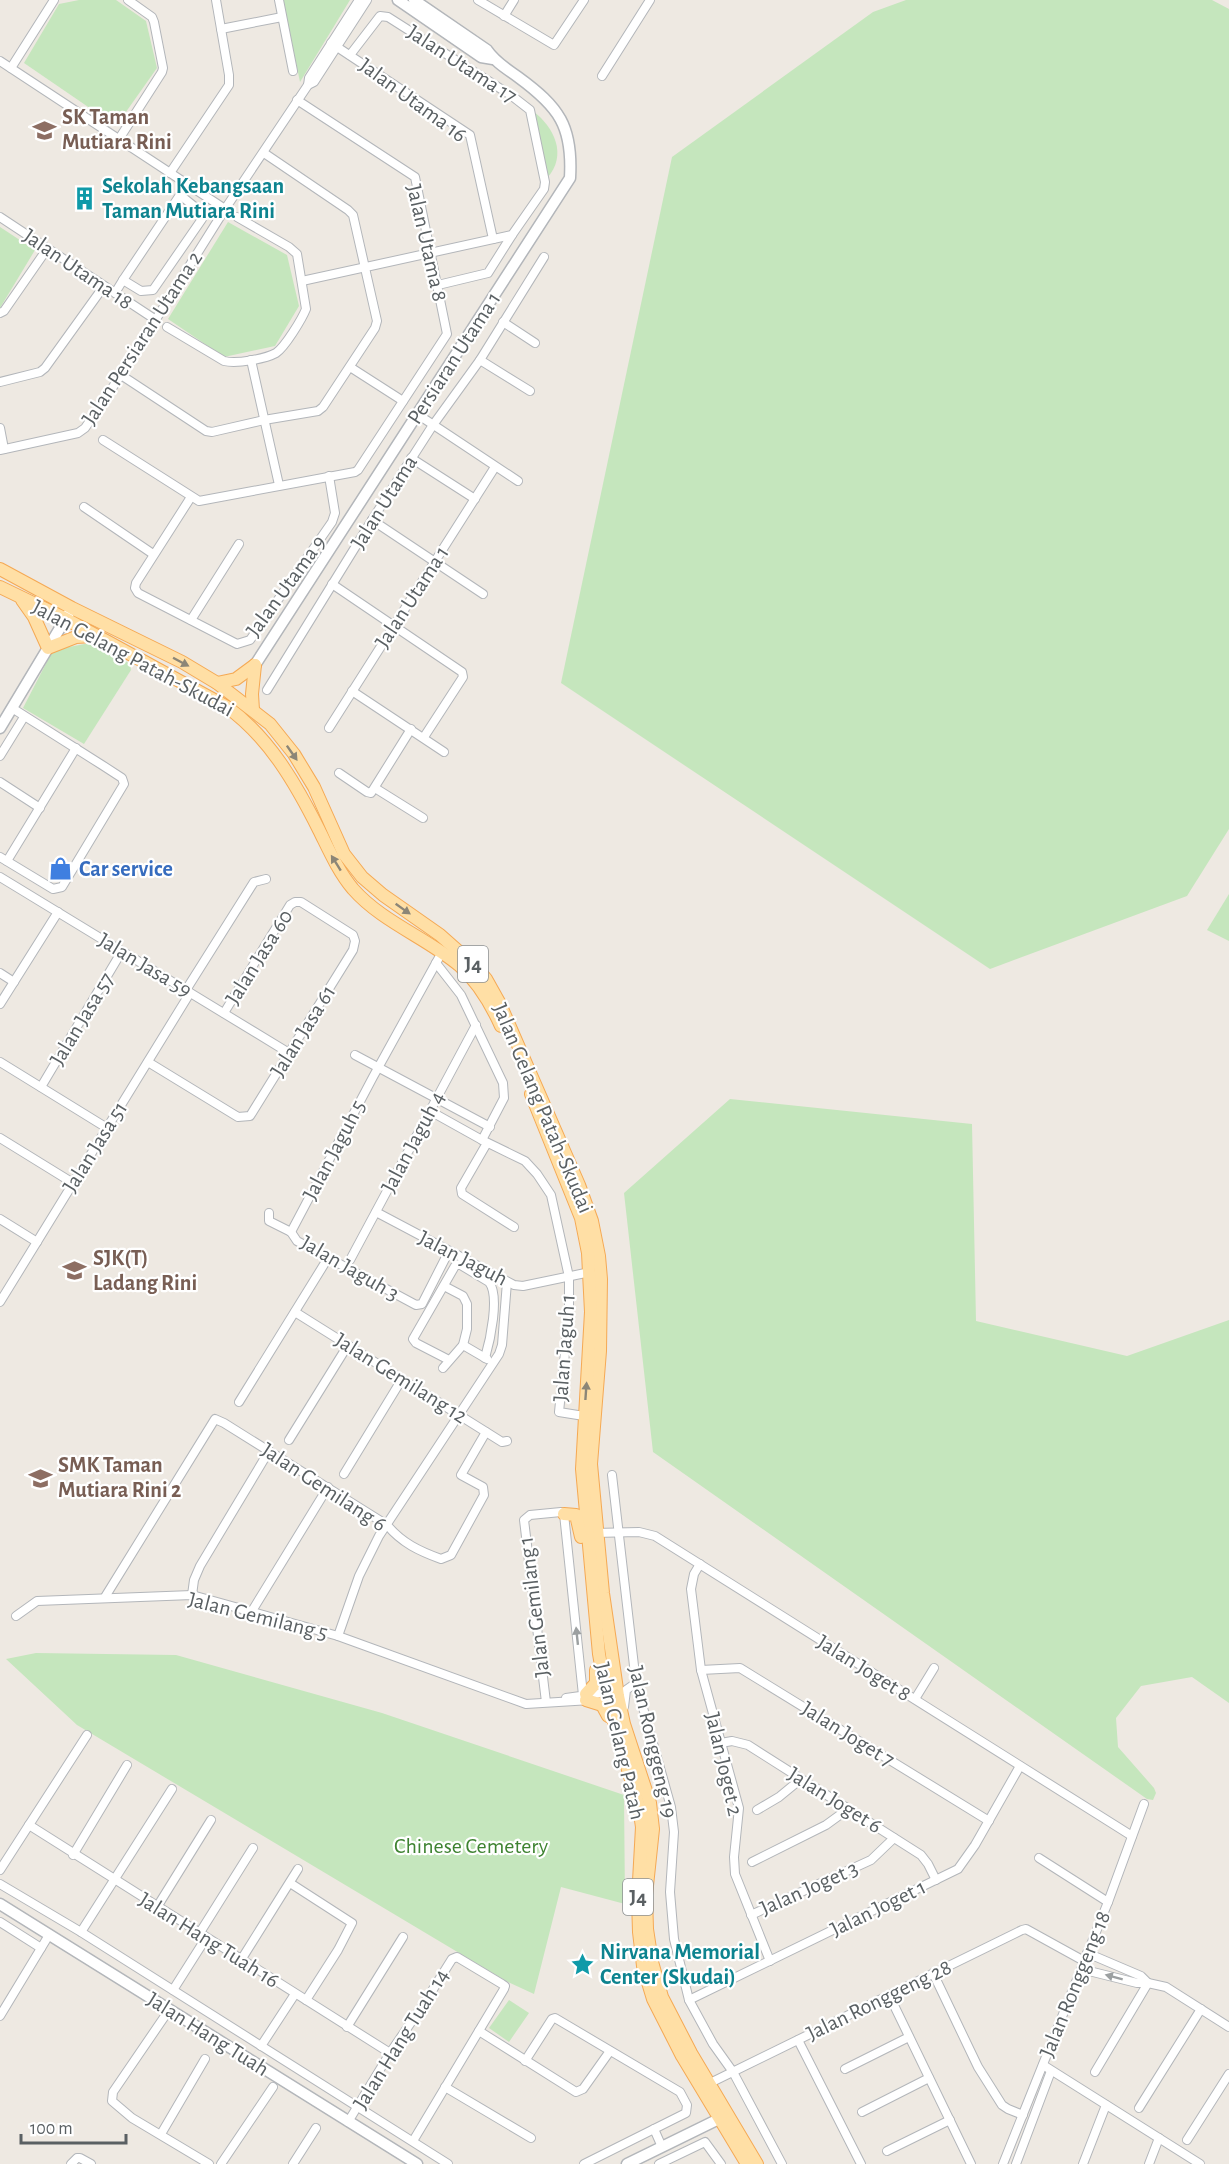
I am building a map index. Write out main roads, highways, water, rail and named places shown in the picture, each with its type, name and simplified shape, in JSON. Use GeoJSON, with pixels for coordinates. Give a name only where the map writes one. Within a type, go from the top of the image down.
{"type":"FeatureCollection","features":[{"type":"Feature","properties":{"kind":"main road","name":"Jalan Gelang Patah-Skudai"},"geometry":{"type":"LineString","coordinates":[[0,568],[72,608],[182,662],[217,683],[270,724],[294,754],[314,787],[344,854],[362,877],[383,895],[440,935],[475,966],[486,979],[519,1043],[579,1185],[593,1227],[602,1279]]}},
{"type":"Feature","properties":{"kind":"main road","name":"Jalan Gelang Patah-Skudai"},"geometry":{"type":"LineString","coordinates":[[0,587],[66,619],[242,717],[258,732],[300,793],[333,860],[353,888],[374,908],[438,958],[459,966],[478,987],[497,1016],[515,1055],[581,1218],[590,1272]]}},
{"type":"Feature","properties":{"kind":"main road"},"geometry":{"type":"LineString","coordinates":[[22,599],[34,617],[48,648],[76,637],[98,637]]}},
{"type":"Feature","properties":{"kind":"main road"},"geometry":{"type":"LineString","coordinates":[[217,683],[236,679],[255,665],[253,710]]}},
{"type":"Feature","properties":{"kind":"main road"},"geometry":{"type":"LineString","coordinates":[[593,1227],[596,1260],[590,1272],[598,1287],[601,1312]]}},
{"type":"Feature","properties":{"kind":"main road","name":"Jalan Gelang Patah"},"geometry":{"type":"LineString","coordinates":[[590,1272],[591,1312],[582,1469],[603,1593],[612,1694]]}},
{"type":"Feature","properties":{"kind":"main road","name":"Jalan Gelang Patah"},"geometry":{"type":"LineString","coordinates":[[602,1279],[591,1464],[593,1533],[591,1579],[596,1628],[642,1827],[638,1899],[643,1966],[653,1999],[724,2117]]}},
{"type":"Feature","properties":{"kind":"main road"},"geometry":{"type":"LineString","coordinates":[[564,1515],[576,1515],[591,1579]]}},
{"type":"Feature","properties":{"kind":"main road"},"geometry":{"type":"LineString","coordinates":[[596,1628],[596,1683],[585,1696],[602,1705],[621,1729]]}},
{"type":"Feature","properties":{"kind":"main road","name":"J4"},"geometry":{"type":"LineString","coordinates":[[724,2117],[747,2164]]}},
{"type":"Feature","properties":{"kind":"main road","name":"J4"},"geometry":{"type":"LineString","coordinates":[[724,2117],[758,2164]]}},
{"type":"Feature","properties":{"kind":"place","name":"SK Taman Mutiara Rini"},"geometry":{"type":"Point","coordinates":[44,130]}},
{"type":"Feature","properties":{"kind":"place","name":"Sekolah Kebangsaan Taman Mutiara Rini"},"geometry":{"type":"Point","coordinates":[84,199]}},
{"type":"Feature","properties":{"kind":"place","name":"Car service"},"geometry":{"type":"Point","coordinates":[61,869]}},
{"type":"Feature","properties":{"kind":"place","name":"SJK(T) Ladang Rini"},"geometry":{"type":"Point","coordinates":[75,1271]}},
{"type":"Feature","properties":{"kind":"place","name":"SMK Taman Mutiara Rini 2"},"geometry":{"type":"Point","coordinates":[40,1478]}},
{"type":"Feature","properties":{"kind":"place","name":"Nirvana Memorial Center (Skudai)"},"geometry":{"type":"Point","coordinates":[582,1965]}},
{"type":"Feature","properties":{"kind":"park label","name":"Chinese Cemetery"},"geometry":{"type":"Point","coordinates":[471,1846]}}]}
